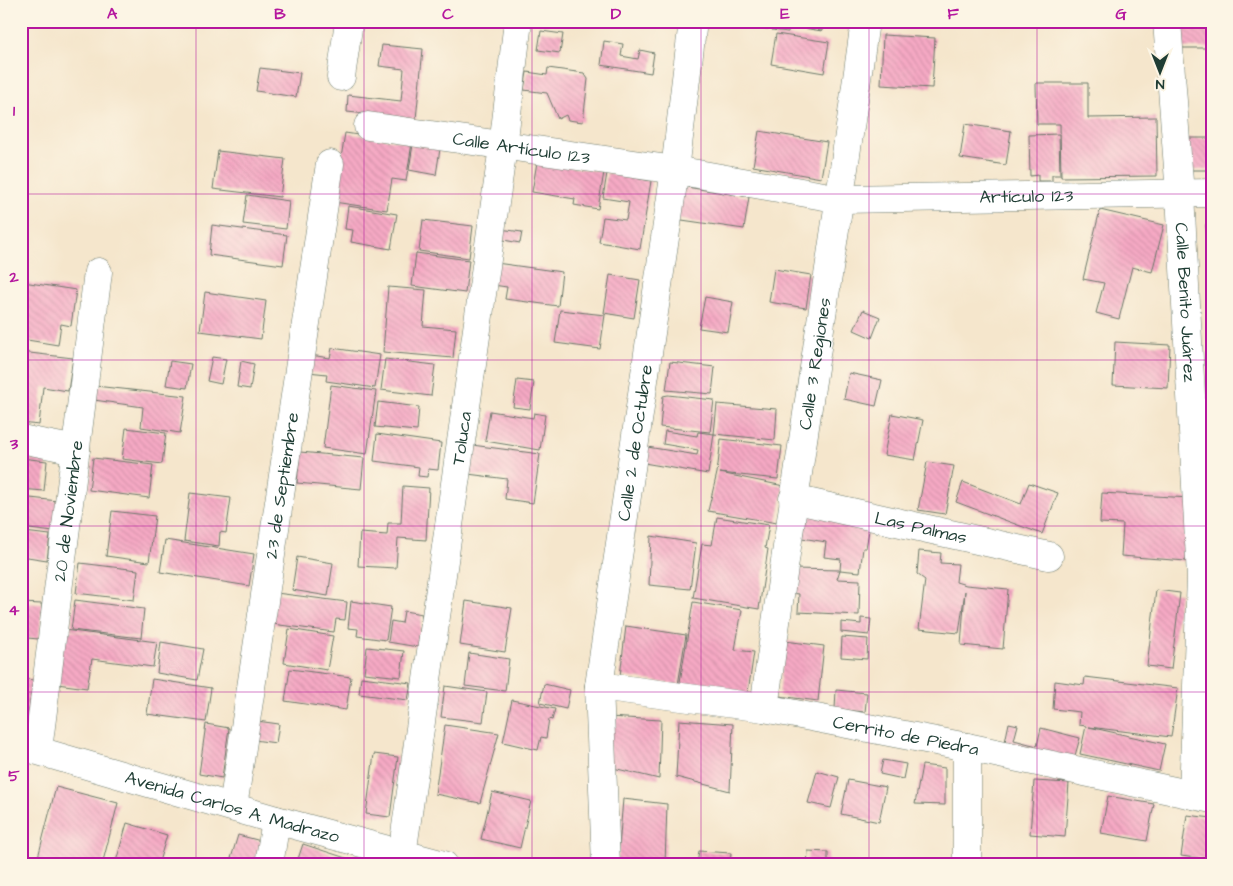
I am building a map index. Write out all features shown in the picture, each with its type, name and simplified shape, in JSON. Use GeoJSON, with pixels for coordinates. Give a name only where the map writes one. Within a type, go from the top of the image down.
{"type":"FeatureCollection","features":[{"type":"Feature","properties":{"kind":"street"},"geometry":{"type":"LineString","coordinates":[[341,77],[349,21]]}},
{"type":"Feature","properties":{"kind":"street","name":"Toluca"},"geometry":{"type":"LineString","coordinates":[[402,855],[503,147],[518,21]]}},
{"type":"Feature","properties":{"kind":"street","name":"Calle 2 de Octubre"},"geometry":{"type":"LineString","coordinates":[[606,865],[599,686],[675,170],[693,21]]}},
{"type":"Feature","properties":{"kind":"street","name":"Calle 3 Regiones"},"geometry":{"type":"LineString","coordinates":[[764,708],[793,499],[841,199],[865,21]]}},
{"type":"Feature","properties":{"kind":"street","name":"Calle Benito Juárez"},"geometry":{"type":"LineString","coordinates":[[1167,21],[1180,196],[1200,577],[1202,797]]}},
{"type":"Feature","properties":{"kind":"street","name":"Calle Artículo 123"},"geometry":{"type":"LineString","coordinates":[[368,126],[498,144],[503,147],[675,170],[841,199]]}},
{"type":"Feature","properties":{"kind":"street","name":"23 de Septiembre"},"geometry":{"type":"LineString","coordinates":[[233,806],[330,164]]}},
{"type":"Feature","properties":{"kind":"street","name":"Artículo 123"},"geometry":{"type":"LineString","coordinates":[[841,199],[1180,196],[1212,194]]}},
{"type":"Feature","properties":{"kind":"street","name":"20 de Noviembre"},"geometry":{"type":"LineString","coordinates":[[30,748],[76,450],[92,303],[98,272]]}},
{"type":"Feature","properties":{"kind":"street"},"geometry":{"type":"LineString","coordinates":[[21,439],[76,450]]}},
{"type":"Feature","properties":{"kind":"street","name":"Las Palmas"},"geometry":{"type":"LineString","coordinates":[[793,499],[1049,556]]}},
{"type":"Feature","properties":{"kind":"street","name":"Cerrito de Piedra"},"geometry":{"type":"LineString","coordinates":[[599,686],[764,708],[968,747],[1202,797]]}},
{"type":"Feature","properties":{"kind":"street"},"geometry":{"type":"LineString","coordinates":[[966,865],[968,747]]}},
{"type":"Feature","properties":{"kind":"street","name":"Avenida Carlos A. Madrazo"},"geometry":{"type":"LineString","coordinates":[[30,748],[276,820],[444,865]]}},
{"type":"Feature","properties":{"kind":"street"},"geometry":{"type":"LineString","coordinates":[[269,865],[276,820]]}},
{"type":"Feature","properties":{"kind":"building"},"geometry":{"type":"Polygon","coordinates":[[[753,21],[769,21],[768,29],[752,27],[753,21]]]}},
{"type":"Feature","properties":{"kind":"building"},"geometry":{"type":"Polygon","coordinates":[[[773,21],[823,21],[822,31],[789,26],[788,32],[772,30],[773,21]]]}},
{"type":"Feature","properties":{"kind":"building"},"geometry":{"type":"Polygon","coordinates":[[[1174,21],[1212,21],[1212,48],[1173,48],[1174,21]]]}},
{"type":"Feature","properties":{"kind":"building"},"geometry":{"type":"Polygon","coordinates":[[[541,31],[563,34],[560,53],[538,50],[541,31]]]}},
{"type":"Feature","properties":{"kind":"building"},"geometry":{"type":"Polygon","coordinates":[[[776,34],[829,42],[824,73],[771,64],[776,34]]]}},
{"type":"Feature","properties":{"kind":"building"},"geometry":{"type":"Polygon","coordinates":[[[883,35],[935,38],[932,88],[881,85],[883,35]]]}},
{"type":"Feature","properties":{"kind":"building"},"geometry":{"type":"Polygon","coordinates":[[[604,41],[623,44],[621,56],[638,59],[640,50],[654,53],[651,73],[601,65],[604,41]]]}},
{"type":"Feature","properties":{"kind":"building"},"geometry":{"type":"Polygon","coordinates":[[[382,45],[423,49],[416,119],[347,112],[348,95],[401,101],[404,69],[379,66],[382,45]]]}},
{"type":"Feature","properties":{"kind":"building"},"geometry":{"type":"Polygon","coordinates":[[[260,68],[300,73],[296,97],[256,91],[260,68]]]}},
{"type":"Feature","properties":{"kind":"building"},"geometry":{"type":"Polygon","coordinates":[[[548,68],[584,73],[588,79],[583,122],[568,120],[566,115],[558,119],[547,93],[524,90],[527,72],[547,75],[548,68]]]}},
{"type":"Feature","properties":{"kind":"building"},"geometry":{"type":"Polygon","coordinates":[[[1036,83],[1088,83],[1088,118],[1156,117],[1157,176],[1061,177],[1060,124],[1037,124],[1036,83]]]}},
{"type":"Feature","properties":{"kind":"building"},"geometry":{"type":"Polygon","coordinates":[[[965,124],[1011,131],[1006,165],[960,158],[965,124]]]}},
{"type":"Feature","properties":{"kind":"building"},"geometry":{"type":"Polygon","coordinates":[[[759,131],[827,142],[821,178],[753,166],[759,131]]]}},
{"type":"Feature","properties":{"kind":"building"},"geometry":{"type":"Polygon","coordinates":[[[345,133],[412,143],[406,181],[392,179],[387,210],[334,202],[345,133]]]}},
{"type":"Feature","properties":{"kind":"building"},"geometry":{"type":"Polygon","coordinates":[[[1059,134],[1060,175],[1052,175],[1052,181],[1038,181],[1038,175],[1030,176],[1029,135],[1059,134]]]}},
{"type":"Feature","properties":{"kind":"building"},"geometry":{"type":"Polygon","coordinates":[[[1186,138],[1212,138],[1212,170],[1186,170],[1186,138]]]}},
{"type":"Feature","properties":{"kind":"building"},"geometry":{"type":"Polygon","coordinates":[[[413,144],[440,149],[436,175],[409,170],[413,144]]]}},
{"type":"Feature","properties":{"kind":"building"},"geometry":{"type":"Polygon","coordinates":[[[218,151],[285,159],[280,197],[213,189],[218,151]]]}},
{"type":"Feature","properties":{"kind":"building"},"geometry":{"type":"Polygon","coordinates":[[[537,162],[604,172],[598,209],[574,205],[575,199],[532,192],[537,162]]]}},
{"type":"Feature","properties":{"kind":"building"},"geometry":{"type":"Polygon","coordinates":[[[607,173],[651,181],[640,249],[599,242],[603,217],[626,220],[629,202],[603,198],[607,173]]]}},
{"type":"Feature","properties":{"kind":"building"},"geometry":{"type":"Polygon","coordinates":[[[680,186],[749,197],[744,229],[675,219],[680,186]]]}},
{"type":"Feature","properties":{"kind":"building"},"geometry":{"type":"Polygon","coordinates":[[[247,195],[289,201],[286,229],[243,224],[247,195]]]}},
{"type":"Feature","properties":{"kind":"building"},"geometry":{"type":"Polygon","coordinates":[[[348,206],[397,214],[391,249],[351,242],[353,230],[345,229],[348,206]]]}},
{"type":"Feature","properties":{"kind":"building"},"geometry":{"type":"Polygon","coordinates":[[[1100,210],[1164,225],[1152,272],[1132,267],[1119,319],[1096,313],[1104,283],[1083,279],[1100,210]]]}},
{"type":"Feature","properties":{"kind":"building"},"geometry":{"type":"Polygon","coordinates":[[[423,220],[473,226],[469,258],[419,251],[423,220]]]}},
{"type":"Feature","properties":{"kind":"building"},"geometry":{"type":"Polygon","coordinates":[[[1206,224],[1212,224],[1212,243],[1207,244],[1206,224]]]}},
{"type":"Feature","properties":{"kind":"building"},"geometry":{"type":"Polygon","coordinates":[[[212,225],[287,235],[283,265],[209,255],[212,225]]]}},
{"type":"Feature","properties":{"kind":"building"},"geometry":{"type":"Polygon","coordinates":[[[500,229],[522,232],[520,243],[498,239],[500,229]]]}},
{"type":"Feature","properties":{"kind":"building"},"geometry":{"type":"Polygon","coordinates":[[[416,253],[469,260],[465,293],[412,286],[416,253]]]}},
{"type":"Feature","properties":{"kind":"building"},"geometry":{"type":"Polygon","coordinates":[[[496,263],[562,272],[558,306],[505,299],[507,287],[493,285],[496,263]]]}},
{"type":"Feature","properties":{"kind":"building"},"geometry":{"type":"Polygon","coordinates":[[[774,269],[811,275],[806,308],[769,302],[774,269]]]}},
{"type":"Feature","properties":{"kind":"building"},"geometry":{"type":"Polygon","coordinates":[[[610,275],[640,280],[634,318],[604,313],[610,275]]]}},
{"type":"Feature","properties":{"kind":"building"},"geometry":{"type":"Polygon","coordinates":[[[23,282],[76,290],[71,326],[61,324],[58,345],[21,339],[23,282]]]}},
{"type":"Feature","properties":{"kind":"building"},"geometry":{"type":"Polygon","coordinates":[[[388,287],[426,290],[423,326],[456,329],[453,358],[383,352],[388,287]]]}},
{"type":"Feature","properties":{"kind":"building"},"geometry":{"type":"Polygon","coordinates":[[[205,292],[266,301],[261,339],[200,331],[205,292]]]}},
{"type":"Feature","properties":{"kind":"building"},"geometry":{"type":"Polygon","coordinates":[[[705,297],[733,302],[728,332],[699,328],[705,297]]]}},
{"type":"Feature","properties":{"kind":"building"},"geometry":{"type":"Polygon","coordinates":[[[560,310],[605,315],[600,349],[555,343],[560,310]]]}},
{"type":"Feature","properties":{"kind":"building"},"geometry":{"type":"Polygon","coordinates":[[[863,310],[880,317],[872,338],[854,330],[863,310]]]}},
{"type":"Feature","properties":{"kind":"building"},"geometry":{"type":"Polygon","coordinates":[[[1115,342],[1170,345],[1168,388],[1113,385],[1115,342]]]}},
{"type":"Feature","properties":{"kind":"building"},"geometry":{"type":"Polygon","coordinates":[[[332,348],[380,355],[375,388],[326,381],[327,374],[308,372],[310,355],[330,358],[332,348]]]}},
{"type":"Feature","properties":{"kind":"building"},"geometry":{"type":"Polygon","coordinates":[[[21,352],[73,358],[68,391],[43,387],[39,425],[21,423],[23,384],[21,384],[21,352]]]}},
{"type":"Feature","properties":{"kind":"building"},"geometry":{"type":"Polygon","coordinates":[[[212,357],[226,359],[221,384],[207,381],[212,357]]]}},
{"type":"Feature","properties":{"kind":"building"},"geometry":{"type":"Polygon","coordinates":[[[385,359],[435,365],[431,396],[381,390],[385,359]]]}},
{"type":"Feature","properties":{"kind":"building"},"geometry":{"type":"Polygon","coordinates":[[[170,361],[191,364],[187,388],[166,385],[170,361]]]}},
{"type":"Feature","properties":{"kind":"building"},"geometry":{"type":"Polygon","coordinates":[[[241,361],[254,364],[250,389],[237,387],[241,361]]]}},
{"type":"Feature","properties":{"kind":"building"},"geometry":{"type":"Polygon","coordinates":[[[670,362],[715,367],[712,394],[666,390],[670,362]]]}},
{"type":"Feature","properties":{"kind":"building"},"geometry":{"type":"Polygon","coordinates":[[[849,373],[882,380],[876,406],[844,399],[849,373]]]}},
{"type":"Feature","properties":{"kind":"building"},"geometry":{"type":"Polygon","coordinates":[[[517,380],[534,382],[530,409],[513,407],[517,380]]]}},
{"type":"Feature","properties":{"kind":"building"},"geometry":{"type":"Polygon","coordinates":[[[331,385],[376,391],[367,454],[323,448],[331,385]]]}},
{"type":"Feature","properties":{"kind":"building"},"geometry":{"type":"Polygon","coordinates":[[[95,386],[186,396],[180,433],[141,427],[143,407],[94,400],[95,386]]]}},
{"type":"Feature","properties":{"kind":"building"},"geometry":{"type":"Polygon","coordinates":[[[663,396],[714,400],[710,432],[660,427],[663,396]]]}},
{"type":"Feature","properties":{"kind":"building"},"geometry":{"type":"Polygon","coordinates":[[[378,402],[419,407],[417,431],[375,427],[378,402]]]}},
{"type":"Feature","properties":{"kind":"building"},"geometry":{"type":"Polygon","coordinates":[[[717,404],[777,409],[775,440],[714,434],[717,404]]]}},
{"type":"Feature","properties":{"kind":"building"},"geometry":{"type":"Polygon","coordinates":[[[490,411],[533,418],[534,413],[545,415],[540,450],[485,441],[490,411]]]}},
{"type":"Feature","properties":{"kind":"building"},"geometry":{"type":"Polygon","coordinates":[[[892,414],[923,420],[915,460],[884,455],[892,414]]]}},
{"type":"Feature","properties":{"kind":"building"},"geometry":{"type":"Polygon","coordinates":[[[126,428],[166,433],[162,464],[122,459],[126,428]]]}},
{"type":"Feature","properties":{"kind":"building"},"geometry":{"type":"Polygon","coordinates":[[[665,431],[697,436],[698,432],[714,434],[708,474],[638,462],[641,446],[697,455],[698,450],[663,444],[665,431]]]}},
{"type":"Feature","properties":{"kind":"building"},"geometry":{"type":"Polygon","coordinates":[[[377,434],[441,443],[438,470],[428,469],[427,477],[418,476],[419,467],[374,461],[377,434]]]}},
{"type":"Feature","properties":{"kind":"building"},"geometry":{"type":"Polygon","coordinates":[[[721,439],[782,446],[778,479],[720,473],[784,486],[777,523],[708,511],[717,473],[721,439]]]}},
{"type":"Feature","properties":{"kind":"building"},"geometry":{"type":"Polygon","coordinates":[[[472,445],[540,454],[533,503],[505,499],[507,479],[468,474],[472,445]]]}},
{"type":"Feature","properties":{"kind":"building"},"geometry":{"type":"Polygon","coordinates":[[[300,452],[364,458],[361,489],[297,483],[300,452]]]}},
{"type":"Feature","properties":{"kind":"building"},"geometry":{"type":"Polygon","coordinates":[[[21,458],[47,461],[44,491],[21,489],[21,458]]]}},
{"type":"Feature","properties":{"kind":"building"},"geometry":{"type":"Polygon","coordinates":[[[93,458],[153,465],[149,498],[89,490],[93,458]]]}},
{"type":"Feature","properties":{"kind":"building"},"geometry":{"type":"Polygon","coordinates":[[[927,462],[954,466],[945,514],[918,510],[927,462]]]}},
{"type":"Feature","properties":{"kind":"building"},"geometry":{"type":"Polygon","coordinates":[[[963,482],[1021,504],[1029,483],[1058,493],[1042,534],[956,502],[963,482]]]}},
{"type":"Feature","properties":{"kind":"building"},"geometry":{"type":"Polygon","coordinates":[[[403,486],[429,488],[426,540],[398,538],[396,568],[358,566],[360,533],[387,535],[388,523],[401,523],[403,486]]]}},
{"type":"Feature","properties":{"kind":"building"},"geometry":{"type":"Polygon","coordinates":[[[190,493],[231,498],[226,533],[220,532],[219,546],[184,541],[190,493]]]}},
{"type":"Feature","properties":{"kind":"building"},"geometry":{"type":"Polygon","coordinates":[[[1102,493],[1190,498],[1186,561],[1121,556],[1123,524],[1100,523],[1102,493]]]}},
{"type":"Feature","properties":{"kind":"building"},"geometry":{"type":"Polygon","coordinates":[[[21,497],[58,501],[54,532],[21,528],[21,497]]]}},
{"type":"Feature","properties":{"kind":"building"},"geometry":{"type":"Polygon","coordinates":[[[112,511],[155,516],[149,562],[106,556],[112,511]]]}},
{"type":"Feature","properties":{"kind":"building"},"geometry":{"type":"Polygon","coordinates":[[[806,514],[870,525],[866,548],[863,548],[860,572],[840,570],[841,559],[824,557],[826,542],[802,538],[806,514]]]}},
{"type":"Feature","properties":{"kind":"building"},"geometry":{"type":"Polygon","coordinates":[[[717,517],[769,525],[765,548],[768,549],[759,609],[693,598],[702,544],[712,545],[717,517]]]}},
{"type":"Feature","properties":{"kind":"building"},"geometry":{"type":"Polygon","coordinates":[[[24,532],[50,535],[47,560],[21,556],[24,532]]]}},
{"type":"Feature","properties":{"kind":"building"},"geometry":{"type":"Polygon","coordinates":[[[651,536],[696,543],[690,589],[649,585],[651,536]]]}},
{"type":"Feature","properties":{"kind":"building"},"geometry":{"type":"Polygon","coordinates":[[[165,540],[254,554],[249,586],[160,572],[165,540]]]}},
{"type":"Feature","properties":{"kind":"building"},"geometry":{"type":"Polygon","coordinates":[[[919,551],[941,553],[940,563],[958,564],[956,582],[966,585],[1008,589],[1003,649],[961,645],[965,591],[959,633],[919,629],[925,580],[917,574],[919,551]]]}},
{"type":"Feature","properties":{"kind":"building"},"geometry":{"type":"Polygon","coordinates":[[[297,557],[333,563],[328,596],[292,590],[297,557]]]}},
{"type":"Feature","properties":{"kind":"building"},"geometry":{"type":"Polygon","coordinates":[[[80,563],[138,570],[134,600],[76,593],[80,563]]]}},
{"type":"Feature","properties":{"kind":"building"},"geometry":{"type":"Polygon","coordinates":[[[792,569],[840,570],[837,579],[860,580],[859,615],[798,612],[799,594],[791,593],[792,569]]]}},
{"type":"Feature","properties":{"kind":"building"},"geometry":{"type":"Polygon","coordinates":[[[1156,590],[1180,593],[1171,669],[1147,666],[1156,590]]]}},
{"type":"Feature","properties":{"kind":"building"},"geometry":{"type":"Polygon","coordinates":[[[276,593],[347,602],[345,620],[336,619],[334,632],[272,624],[276,593]]]}},
{"type":"Feature","properties":{"kind":"building"},"geometry":{"type":"Polygon","coordinates":[[[75,600],[144,609],[141,638],[71,630],[75,600]]]}},
{"type":"Feature","properties":{"kind":"building"},"geometry":{"type":"Polygon","coordinates":[[[351,601],[391,607],[386,640],[357,636],[358,629],[348,628],[351,601]]]}},
{"type":"Feature","properties":{"kind":"building"},"geometry":{"type":"Polygon","coordinates":[[[466,601],[512,608],[505,652],[460,645],[466,601]]]}},
{"type":"Feature","properties":{"kind":"building"},"geometry":{"type":"Polygon","coordinates":[[[693,602],[742,610],[735,650],[754,652],[747,699],[679,688],[693,602]]]}},
{"type":"Feature","properties":{"kind":"building"},"geometry":{"type":"Polygon","coordinates":[[[21,603],[42,604],[39,639],[27,638],[25,656],[21,656],[21,603]]]}},
{"type":"Feature","properties":{"kind":"building"},"geometry":{"type":"Polygon","coordinates":[[[404,611],[422,614],[418,647],[388,642],[391,621],[402,623],[404,611]]]}},
{"type":"Feature","properties":{"kind":"building"},"geometry":{"type":"Polygon","coordinates":[[[861,618],[871,619],[869,635],[841,632],[841,622],[861,624],[861,618]]]}},
{"type":"Feature","properties":{"kind":"building"},"geometry":{"type":"Polygon","coordinates":[[[626,626],[686,635],[678,685],[620,676],[626,626]]]}},
{"type":"Feature","properties":{"kind":"building"},"geometry":{"type":"Polygon","coordinates":[[[289,629],[333,636],[327,670],[284,663],[289,629]]]}},
{"type":"Feature","properties":{"kind":"building"},"geometry":{"type":"Polygon","coordinates":[[[64,630],[157,642],[153,667],[92,659],[87,688],[57,684],[64,630]]]}},
{"type":"Feature","properties":{"kind":"building"},"geometry":{"type":"Polygon","coordinates":[[[842,637],[868,639],[867,659],[841,657],[842,637]]]}},
{"type":"Feature","properties":{"kind":"building"},"geometry":{"type":"Polygon","coordinates":[[[785,641],[824,646],[818,701],[779,696],[785,641]]]}},
{"type":"Feature","properties":{"kind":"building"},"geometry":{"type":"Polygon","coordinates":[[[161,642],[203,649],[197,680],[157,673],[161,642]]]}},
{"type":"Feature","properties":{"kind":"building"},"geometry":{"type":"Polygon","coordinates":[[[367,647],[404,651],[401,677],[364,673],[367,647]]]}},
{"type":"Feature","properties":{"kind":"building"},"geometry":{"type":"Polygon","coordinates":[[[469,653],[509,659],[505,691],[465,686],[469,653]]]}},
{"type":"Feature","properties":{"kind":"building"},"geometry":{"type":"Polygon","coordinates":[[[290,669],[351,677],[346,710],[285,701],[290,669]]]}},
{"type":"Feature","properties":{"kind":"building"},"geometry":{"type":"Polygon","coordinates":[[[361,677],[411,683],[408,700],[359,694],[361,677]]]}},
{"type":"Feature","properties":{"kind":"building"},"geometry":{"type":"Polygon","coordinates":[[[1085,677],[1178,688],[1171,737],[1089,727],[1165,744],[1159,771],[1080,754],[1086,726],[1079,725],[1080,712],[1053,709],[1055,681],[1084,685],[1085,677]]]}},
{"type":"Feature","properties":{"kind":"building"},"geometry":{"type":"Polygon","coordinates":[[[21,678],[33,680],[28,717],[21,716],[21,678]]]}},
{"type":"Feature","properties":{"kind":"building"},"geometry":{"type":"Polygon","coordinates":[[[152,679],[211,688],[206,722],[147,714],[152,679]]]}},
{"type":"Feature","properties":{"kind":"building"},"geometry":{"type":"Polygon","coordinates":[[[544,684],[570,690],[566,709],[540,703],[544,684]]]}},
{"type":"Feature","properties":{"kind":"building"},"geometry":{"type":"Polygon","coordinates":[[[445,686],[487,692],[483,722],[441,717],[445,686]]]}},
{"type":"Feature","properties":{"kind":"building"},"geometry":{"type":"Polygon","coordinates":[[[836,690],[867,693],[865,712],[835,709],[836,690]]]}},
{"type":"Feature","properties":{"kind":"building"},"geometry":{"type":"Polygon","coordinates":[[[512,700],[555,709],[552,720],[549,719],[546,738],[541,737],[538,750],[503,742],[512,700]]]}},
{"type":"Feature","properties":{"kind":"building"},"geometry":{"type":"Polygon","coordinates":[[[608,717],[661,720],[659,779],[609,767],[608,717]]]}},
{"type":"Feature","properties":{"kind":"building"},"geometry":{"type":"Polygon","coordinates":[[[679,720],[733,724],[730,791],[676,777],[679,720]]]}},
{"type":"Feature","properties":{"kind":"building"},"geometry":{"type":"Polygon","coordinates":[[[257,721],[279,724],[276,743],[254,740],[257,721]]]}},
{"type":"Feature","properties":{"kind":"building"},"geometry":{"type":"Polygon","coordinates":[[[1009,723],[1018,725],[1014,740],[1037,746],[1041,728],[1080,738],[1074,759],[1005,742],[1009,723]]]}},
{"type":"Feature","properties":{"kind":"building"},"geometry":{"type":"Polygon","coordinates":[[[206,724],[229,728],[222,778],[199,774],[206,724]]]}},
{"type":"Feature","properties":{"kind":"building"},"geometry":{"type":"Polygon","coordinates":[[[445,725],[499,733],[480,803],[435,794],[445,725]]]}},
{"type":"Feature","properties":{"kind":"building"},"geometry":{"type":"Polygon","coordinates":[[[1199,748],[1212,749],[1212,785],[1195,783],[1199,748]]]}},
{"type":"Feature","properties":{"kind":"building"},"geometry":{"type":"Polygon","coordinates":[[[374,754],[398,757],[390,817],[366,814],[374,754]]]}},
{"type":"Feature","properties":{"kind":"building"},"geometry":{"type":"Polygon","coordinates":[[[883,760],[906,764],[903,779],[880,774],[883,760]]]}},
{"type":"Feature","properties":{"kind":"building"},"geometry":{"type":"Polygon","coordinates":[[[922,765],[945,768],[945,805],[915,804],[922,765]]]}},
{"type":"Feature","properties":{"kind":"building"},"geometry":{"type":"Polygon","coordinates":[[[817,771],[839,777],[831,808],[808,803],[817,771]]]}},
{"type":"Feature","properties":{"kind":"building"},"geometry":{"type":"Polygon","coordinates":[[[848,780],[886,787],[879,822],[841,814],[848,780]]]}},
{"type":"Feature","properties":{"kind":"building"},"geometry":{"type":"Polygon","coordinates":[[[1034,781],[1069,783],[1065,837],[1030,834],[1034,781]]]}},
{"type":"Feature","properties":{"kind":"building"},"geometry":{"type":"Polygon","coordinates":[[[56,787],[118,803],[102,865],[36,865],[56,787]]]}},
{"type":"Feature","properties":{"kind":"building"},"geometry":{"type":"Polygon","coordinates":[[[492,792],[531,801],[520,848],[481,839],[492,792]]]}},
{"type":"Feature","properties":{"kind":"building"},"geometry":{"type":"Polygon","coordinates":[[[1108,796],[1154,804],[1147,841],[1101,833],[1108,796]]]}},
{"type":"Feature","properties":{"kind":"building"},"geometry":{"type":"Polygon","coordinates":[[[623,799],[667,804],[665,865],[641,865],[618,860],[623,799]]]}},
{"type":"Feature","properties":{"kind":"building"},"geometry":{"type":"Polygon","coordinates":[[[1187,815],[1212,818],[1212,860],[1181,856],[1187,815]]]}},
{"type":"Feature","properties":{"kind":"building"},"geometry":{"type":"Polygon","coordinates":[[[127,823],[167,835],[158,865],[115,865],[127,823]]]}},
{"type":"Feature","properties":{"kind":"building"},"geometry":{"type":"Polygon","coordinates":[[[238,835],[261,841],[254,865],[229,865],[238,835]]]}},
{"type":"Feature","properties":{"kind":"building"},"geometry":{"type":"Polygon","coordinates":[[[303,844],[364,864],[364,865],[296,865],[303,844]]]}},
{"type":"Feature","properties":{"kind":"building"},"geometry":{"type":"Polygon","coordinates":[[[699,851],[731,853],[730,865],[697,865],[699,851]]]}},
{"type":"Feature","properties":{"kind":"building"},"geometry":{"type":"Polygon","coordinates":[[[808,851],[828,852],[828,865],[807,865],[808,851]]]}}]}
